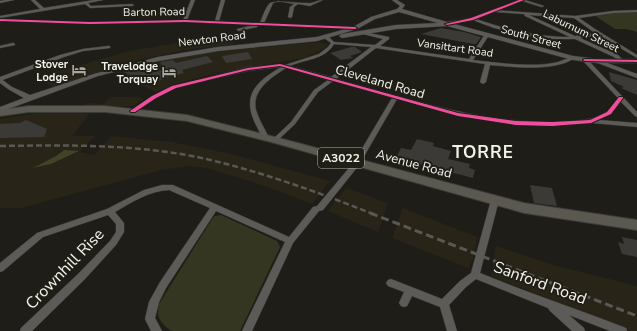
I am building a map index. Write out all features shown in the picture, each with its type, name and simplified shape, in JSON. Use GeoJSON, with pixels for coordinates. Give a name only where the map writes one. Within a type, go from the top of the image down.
{"type":"FeatureCollection","features":[{"type":"Feature","properties":{"kind":"main road","name":"Avenue Road"},"geometry":{"type":"LineString","coordinates":[[0,114],[14,110],[28,103],[43,109]]}},
{"type":"Feature","properties":{"kind":"main road","name":"Avenue Road"},"geometry":{"type":"LineString","coordinates":[[0,114],[43,109],[133,111],[187,118],[537,210],[637,225]]}},
{"type":"Feature","properties":{"kind":"street"},"geometry":{"type":"LineString","coordinates":[[0,2],[12,0]]}},
{"type":"Feature","properties":{"kind":"street"},"geometry":{"type":"LineString","coordinates":[[32,0],[44,13],[53,13],[59,9]]}},
{"type":"Feature","properties":{"kind":"street"},"geometry":{"type":"LineString","coordinates":[[0,18],[101,0]]}},
{"type":"Feature","properties":{"kind":"street"},"geometry":{"type":"LineString","coordinates":[[185,21],[193,0]]}},
{"type":"Feature","properties":{"kind":"street"},"geometry":{"type":"LineString","coordinates":[[216,22],[223,0]]}},
{"type":"Feature","properties":{"kind":"street"},"geometry":{"type":"LineString","coordinates":[[262,24],[272,2],[278,0],[310,5],[321,0]]}},
{"type":"Feature","properties":{"kind":"street"},"geometry":{"type":"LineString","coordinates":[[394,0],[403,6],[399,10]]}},
{"type":"Feature","properties":{"kind":"street"},"geometry":{"type":"LineString","coordinates":[[506,0],[510,6]]}},
{"type":"Feature","properties":{"kind":"street"},"geometry":{"type":"LineString","coordinates":[[365,33],[387,38],[332,79],[311,97],[293,123],[271,139],[254,111],[252,100],[254,92],[261,84],[286,66],[318,55],[330,48],[333,43],[327,37],[355,28],[368,20],[384,14],[399,10],[447,24],[472,19],[510,6],[522,0],[542,6]]}},
{"type":"Feature","properties":{"kind":"street"},"geometry":{"type":"LineString","coordinates":[[86,3],[90,8],[132,5]]}},
{"type":"Feature","properties":{"kind":"street"},"geometry":{"type":"LineString","coordinates":[[290,17],[292,8],[297,4]]}},
{"type":"Feature","properties":{"kind":"street","name":"Laburnum Street"},"geometry":{"type":"LineString","coordinates":[[510,6],[521,13],[596,47],[621,61]]}},
{"type":"Feature","properties":{"kind":"street"},"geometry":{"type":"LineString","coordinates":[[494,11],[574,17],[613,12],[637,11]]}},
{"type":"Feature","properties":{"kind":"street"},"geometry":{"type":"LineString","coordinates":[[574,17],[637,57]]}},
{"type":"Feature","properties":{"kind":"street","name":"Barton Road"},"geometry":{"type":"LineString","coordinates":[[0,18],[90,23],[185,21],[355,28]]}},
{"type":"Feature","properties":{"kind":"street"},"geometry":{"type":"LineString","coordinates":[[427,18],[432,21],[432,25]]}},
{"type":"Feature","properties":{"kind":"street"},"geometry":{"type":"LineString","coordinates":[[472,19],[489,25],[519,32],[561,38],[574,38],[599,34]]}},
{"type":"Feature","properties":{"kind":"street"},"geometry":{"type":"LineString","coordinates":[[368,20],[367,23],[371,27],[387,29]]}},
{"type":"Feature","properties":{"kind":"street","name":"South Street"},"geometry":{"type":"LineString","coordinates":[[317,39],[387,29],[447,24],[472,32]]}},
{"type":"Feature","properties":{"kind":"street","name":"Barton Road"},"geometry":{"type":"LineString","coordinates":[[239,30],[255,26],[308,28],[309,25]]}},
{"type":"Feature","properties":{"kind":"street","name":"South Street"},"geometry":{"type":"LineString","coordinates":[[432,25],[487,35],[573,58],[586,60],[637,61]]}},
{"type":"Feature","properties":{"kind":"street"},"geometry":{"type":"LineString","coordinates":[[470,61],[487,35]]}},
{"type":"Feature","properties":{"kind":"street","name":"Newton Road"},"geometry":{"type":"LineString","coordinates":[[0,114],[96,75],[163,57],[218,49],[317,39]]}},
{"type":"Feature","properties":{"kind":"street","name":"Vansittart Road"},"geometry":{"type":"LineString","coordinates":[[333,43],[376,46],[470,61],[528,66],[560,63],[573,58]]}},
{"type":"Feature","properties":{"kind":"street"},"geometry":{"type":"LineString","coordinates":[[0,47],[13,44]]}},
{"type":"Feature","properties":{"kind":"street"},"geometry":{"type":"LineString","coordinates":[[0,80],[62,56],[83,50],[108,48]]}},
{"type":"Feature","properties":{"kind":"street"},"geometry":{"type":"LineString","coordinates":[[586,60],[637,115]]}},
{"type":"Feature","properties":{"kind":"street"},"geometry":{"type":"LineString","coordinates":[[597,60],[637,76]]}},
{"type":"Feature","properties":{"kind":"street"},"geometry":{"type":"LineString","coordinates":[[483,82],[488,63]]}},
{"type":"Feature","properties":{"kind":"street","name":"Cleveland Road"},"geometry":{"type":"LineString","coordinates":[[133,111],[165,91],[187,83],[248,69],[277,65],[286,66],[395,98],[458,114],[516,123],[552,124],[591,121],[609,113],[621,98]]}},
{"type":"Feature","properties":{"kind":"street"},"geometry":{"type":"LineString","coordinates":[[0,80],[28,103]]}},
{"type":"Feature","properties":{"kind":"street"},"geometry":{"type":"LineString","coordinates":[[247,331],[290,241],[316,210],[320,208],[357,163],[395,98]]}},
{"type":"Feature","properties":{"kind":"street"},"geometry":{"type":"LineString","coordinates":[[591,121],[636,125]]}},
{"type":"Feature","properties":{"kind":"street"},"geometry":{"type":"LineString","coordinates":[[110,211],[151,190],[170,187],[290,241]]}},
{"type":"Feature","properties":{"kind":"street","name":"Sanford Road"},"geometry":{"type":"LineString","coordinates":[[495,200],[475,275],[550,305],[590,318],[622,331]]}},
{"type":"Feature","properties":{"kind":"street"},"geometry":{"type":"LineString","coordinates":[[157,331],[150,319],[154,302],[186,248],[215,207]]}},
{"type":"Feature","properties":{"kind":"street","name":"Crownhill Rise"},"geometry":{"type":"LineString","coordinates":[[0,268],[40,235],[110,211],[120,223],[120,232],[113,243],[82,276],[25,331]]}},
{"type":"Feature","properties":{"kind":"street"},"geometry":{"type":"LineString","coordinates":[[444,304],[463,284],[475,275]]}},
{"type":"Feature","properties":{"kind":"street"},"geometry":{"type":"LineString","coordinates":[[391,283],[444,304]]}},
{"type":"Feature","properties":{"kind":"street"},"geometry":{"type":"LineString","coordinates":[[404,303],[409,291]]}},
{"type":"Feature","properties":{"kind":"street"},"geometry":{"type":"LineString","coordinates":[[444,304],[452,331]]}},
{"type":"Feature","properties":{"kind":"street"},"geometry":{"type":"LineString","coordinates":[[550,305],[580,331]]}},
{"type":"Feature","properties":{"kind":"shaded area"},"geometry":{"type":"Polygon","coordinates":[[[236,38],[234,44],[185,50],[138,60],[53,87],[40,80],[44,78],[42,76],[129,51],[176,43],[236,38]]]}},
{"type":"Feature","properties":{"kind":"shaded area"},"geometry":{"type":"Polygon","coordinates":[[[320,42],[328,45],[322,50],[304,58],[222,72],[193,79],[156,92],[113,73],[171,58],[204,53],[320,42]]]}},
{"type":"Feature","properties":{"kind":"shaded area"},"geometry":{"type":"Polygon","coordinates":[[[110,97],[140,97],[143,99],[133,106],[83,106],[87,103],[104,104],[110,97]]]}},
{"type":"Feature","properties":{"kind":"shaded area"},"geometry":{"type":"Polygon","coordinates":[[[44,112],[90,113],[72,136],[95,136],[79,152],[94,155],[111,136],[171,142],[231,154],[330,181],[312,204],[259,184],[207,168],[189,166],[161,170],[21,208],[0,208],[0,119],[44,112]],[[63,150],[56,156],[35,168],[51,164],[78,152],[63,150]]]}},
{"type":"Feature","properties":{"kind":"shaded area"},"geometry":{"type":"Polygon","coordinates":[[[346,188],[388,203],[378,232],[328,211],[346,188]]]}},
{"type":"Feature","properties":{"kind":"shaded area"},"geometry":{"type":"Polygon","coordinates":[[[403,208],[477,237],[473,259],[468,268],[392,238],[403,208]]]}},
{"type":"Feature","properties":{"kind":"shaded area"},"geometry":{"type":"Polygon","coordinates":[[[496,246],[553,265],[637,286],[637,331],[631,331],[491,276],[496,246]]]}},
{"type":"Feature","properties":{"kind":"green space"},"geometry":{"type":"Polygon","coordinates":[[[615,12],[637,12],[637,32],[626,29],[615,29],[594,15],[615,12]]]}},
{"type":"Feature","properties":{"kind":"green space"},"geometry":{"type":"Polygon","coordinates":[[[64,150],[79,151],[51,164],[33,168],[56,156],[64,150]]]}},
{"type":"Feature","properties":{"kind":"green space"},"geometry":{"type":"Polygon","coordinates":[[[221,215],[277,241],[280,247],[240,331],[171,331],[160,319],[158,313],[159,304],[212,219],[215,216],[221,215]]]}},
{"type":"Feature","properties":{"kind":"building"},"geometry":{"type":"Polygon","coordinates":[[[441,28],[481,37],[476,44],[473,44],[421,34],[441,28]]]}},
{"type":"Feature","properties":{"kind":"building"},"geometry":{"type":"Polygon","coordinates":[[[355,47],[362,52],[350,56],[353,58],[341,60],[330,53],[355,47]]]}},
{"type":"Feature","properties":{"kind":"building"},"geometry":{"type":"Polygon","coordinates":[[[248,52],[252,59],[226,63],[222,56],[248,52]]]}},
{"type":"Feature","properties":{"kind":"building","name":"Travelodge Torquay"},"geometry":{"type":"Polygon","coordinates":[[[207,56],[213,62],[182,70],[184,73],[165,78],[149,85],[124,72],[137,68],[151,73],[164,69],[160,62],[173,60],[176,63],[207,56]]]}},
{"type":"Feature","properties":{"kind":"building"},"geometry":{"type":"Polygon","coordinates":[[[609,72],[637,80],[637,95],[621,88],[624,87],[611,81],[609,72]]]}},
{"type":"Feature","properties":{"kind":"building"},"geometry":{"type":"Polygon","coordinates":[[[26,120],[47,129],[44,137],[0,138],[0,124],[20,123],[26,120]]]}},
{"type":"Feature","properties":{"kind":"building"},"geometry":{"type":"Polygon","coordinates":[[[417,139],[434,143],[433,146],[451,151],[448,159],[470,164],[469,168],[475,170],[473,178],[396,158],[401,148],[411,150],[417,139]]]}},
{"type":"Feature","properties":{"kind":"building"},"geometry":{"type":"Polygon","coordinates":[[[530,185],[552,188],[557,206],[534,203],[530,185]]]}},
{"type":"Feature","properties":{"kind":"building"},"geometry":{"type":"Polygon","coordinates":[[[622,237],[637,240],[637,257],[622,254],[618,242],[624,244],[622,237]]]}},
{"type":"Feature","properties":{"kind":"railway"},"geometry":{"type":"LineString","coordinates":[[0,146],[99,146],[148,150],[197,157],[242,168],[286,182],[373,214]]}},
{"type":"Feature","properties":{"kind":"railway"},"geometry":{"type":"LineString","coordinates":[[370,213],[637,316]]}},
{"type":"Feature","properties":{"kind":"cycle path"},"geometry":{"type":"LineString","coordinates":[[447,24],[472,19],[522,0]]}},
{"type":"Feature","properties":{"kind":"cycle path"},"geometry":{"type":"LineString","coordinates":[[0,20],[90,23],[185,21],[355,28]]}},
{"type":"Feature","properties":{"kind":"cycle path"},"geometry":{"type":"LineString","coordinates":[[585,60],[637,61]]}},
{"type":"Feature","properties":{"kind":"cycle path"},"geometry":{"type":"LineString","coordinates":[[133,111],[154,97],[174,87],[248,69],[280,65],[458,114],[516,123],[552,124],[591,121],[609,113],[621,98]]}},
{"type":"Feature","properties":{"kind":"place","name":"Stover Lodge"},"geometry":{"type":"Point","coordinates":[79,70]}},
{"type":"Feature","properties":{"kind":"place","name":"Travelodge Torquay"},"geometry":{"type":"Point","coordinates":[169,72]}},
{"type":"Feature","properties":{"kind":"district","name":"TORRE"},"geometry":{"type":"Point","coordinates":[483,152]}}]}
